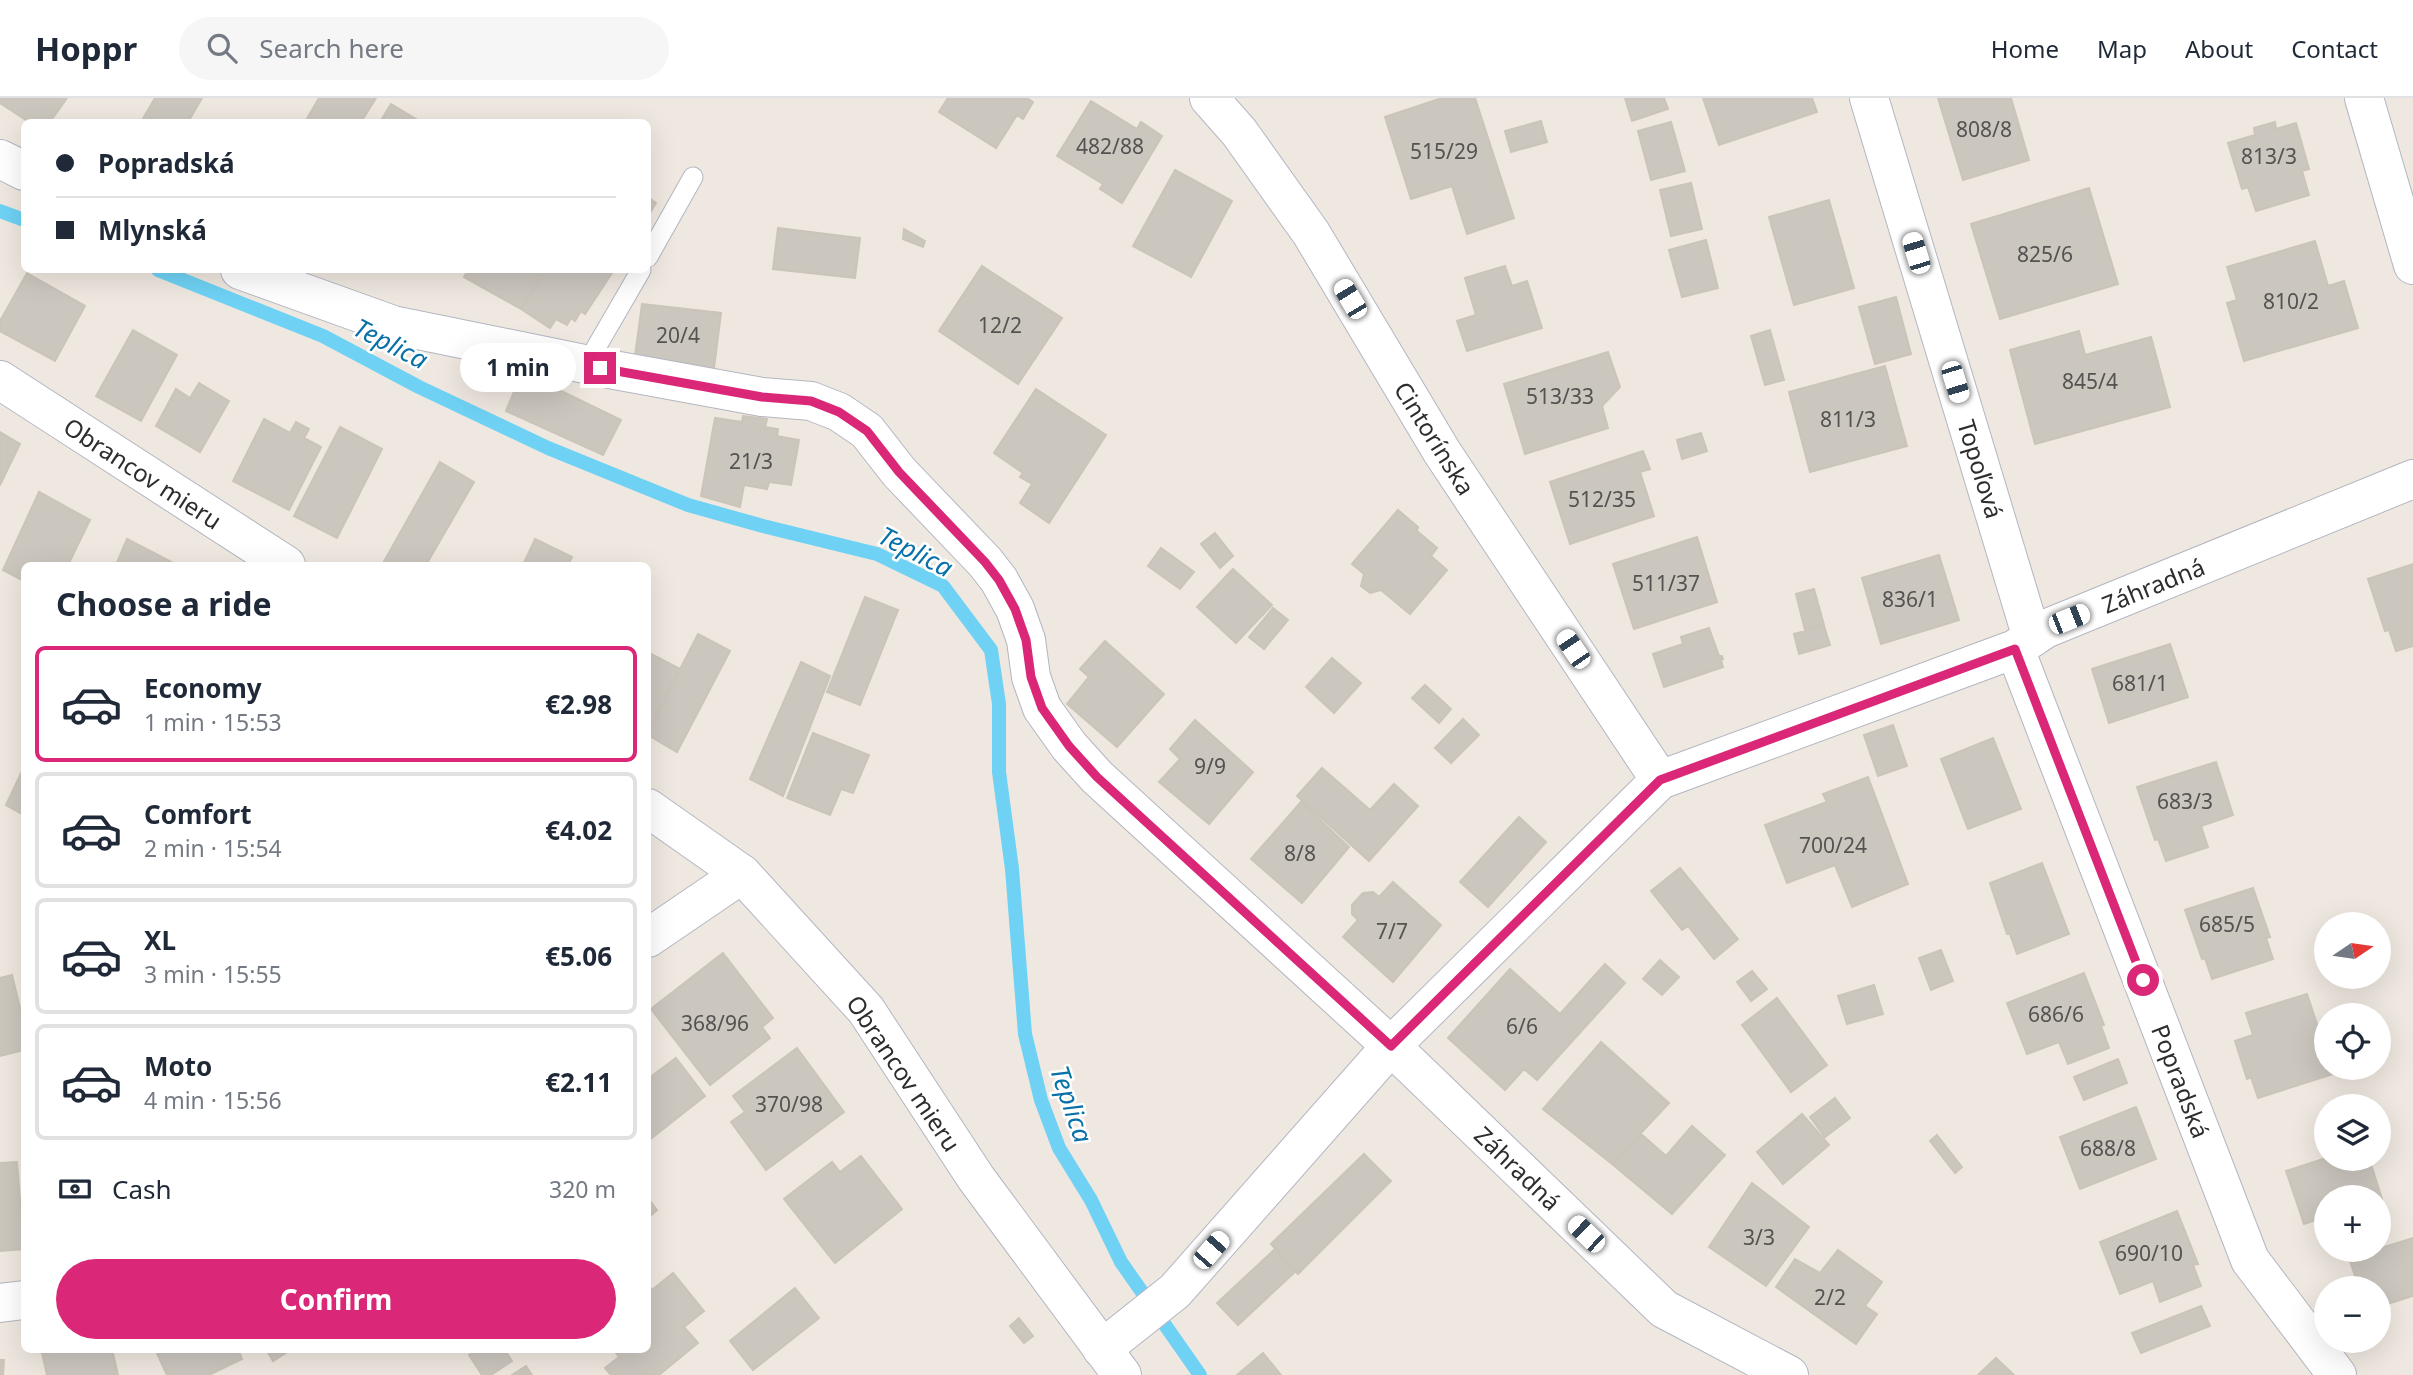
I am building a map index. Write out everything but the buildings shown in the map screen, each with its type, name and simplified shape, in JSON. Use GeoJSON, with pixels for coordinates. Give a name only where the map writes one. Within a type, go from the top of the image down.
{"type":"FeatureCollection","features":[{"type":"Feature","properties":{"kind":"street","name":"Cintorínska"},"geometry":{"type":"LineString","coordinates":[[1209,98],[1239,132],[1311,233],[1442,452],[1660,780]]}},
{"type":"Feature","properties":{"kind":"street","name":"Topoľová"},"geometry":{"type":"LineString","coordinates":[[1869,98],[2024,644]]}},
{"type":"Feature","properties":{"kind":"street"},"geometry":{"type":"LineString","coordinates":[[2364,98],[2411,246]]}},
{"type":"Feature","properties":{"kind":"street"},"geometry":{"type":"LineString","coordinates":[[0,159],[21,170]]}},
{"type":"Feature","properties":{"kind":"street","name":"Záhradná"},"geometry":{"type":"LineString","coordinates":[[248,273],[393,325],[586,365],[762,397],[811,401],[839,412],[867,431],[899,472],[999,580],[1015,609],[1026,640],[1031,677],[1042,708],[1069,746],[1097,777],[1391,1046],[1664,1309],[1788,1375]]}},
{"type":"Feature","properties":{"kind":"street","name":"Obrancov mieru"},"geometry":{"type":"LineString","coordinates":[[0,380],[281,562]]}},
{"type":"Feature","properties":{"kind":"street","name":"Záhradná"},"geometry":{"type":"LineString","coordinates":[[1112,1362],[1161,1302],[1391,1046],[1660,780],[2024,644],[2045,629],[2413,479]]}},
{"type":"Feature","properties":{"kind":"street","name":"Popradská"},"geometry":{"type":"LineString","coordinates":[[2024,644],[2250,1261],[2337,1375]]}},
{"type":"Feature","properties":{"kind":"street","name":"Obrancov mieru"},"geometry":{"type":"LineString","coordinates":[[651,810],[742,874],[866,1010],[976,1178],[1112,1362]]}},
{"type":"Feature","properties":{"kind":"street"},"geometry":{"type":"LineString","coordinates":[[651,936],[742,874]]}},
{"type":"Feature","properties":{"kind":"street"},"geometry":{"type":"LineString","coordinates":[[0,1303],[21,1300]]}},
{"type":"Feature","properties":{"kind":"lane"},"geometry":{"type":"LineString","coordinates":[[651,252],[693,177]]}},
{"type":"Feature","properties":{"kind":"lane"},"geometry":{"type":"LineString","coordinates":[[586,365],[639,273]]}},
{"type":"Feature","properties":{"kind":"waterway","name":"Teplica"},"geometry":{"type":"LineString","coordinates":[[0,211],[21,219]]}},
{"type":"Feature","properties":{"kind":"waterway","name":"Teplica"},"geometry":{"type":"LineString","coordinates":[[166,273],[323,336],[419,387],[548,448],[688,505],[877,554],[943,586],[991,650],[999,704],[999,772],[1012,869],[1025,1034],[1041,1100],[1059,1148],[1091,1200],[1121,1262],[1200,1375]]}},
{"type":"Feature","properties":{"kind":"route"},"geometry":{"type":"LineString","coordinates":[[600,368],[762,397],[811,401],[839,412],[867,431],[899,472],[999,580],[1015,609],[1026,640],[1031,677],[1042,708],[1069,746],[1097,777],[1391,1046],[1660,780],[2015,649],[2143,980]]}}]}
